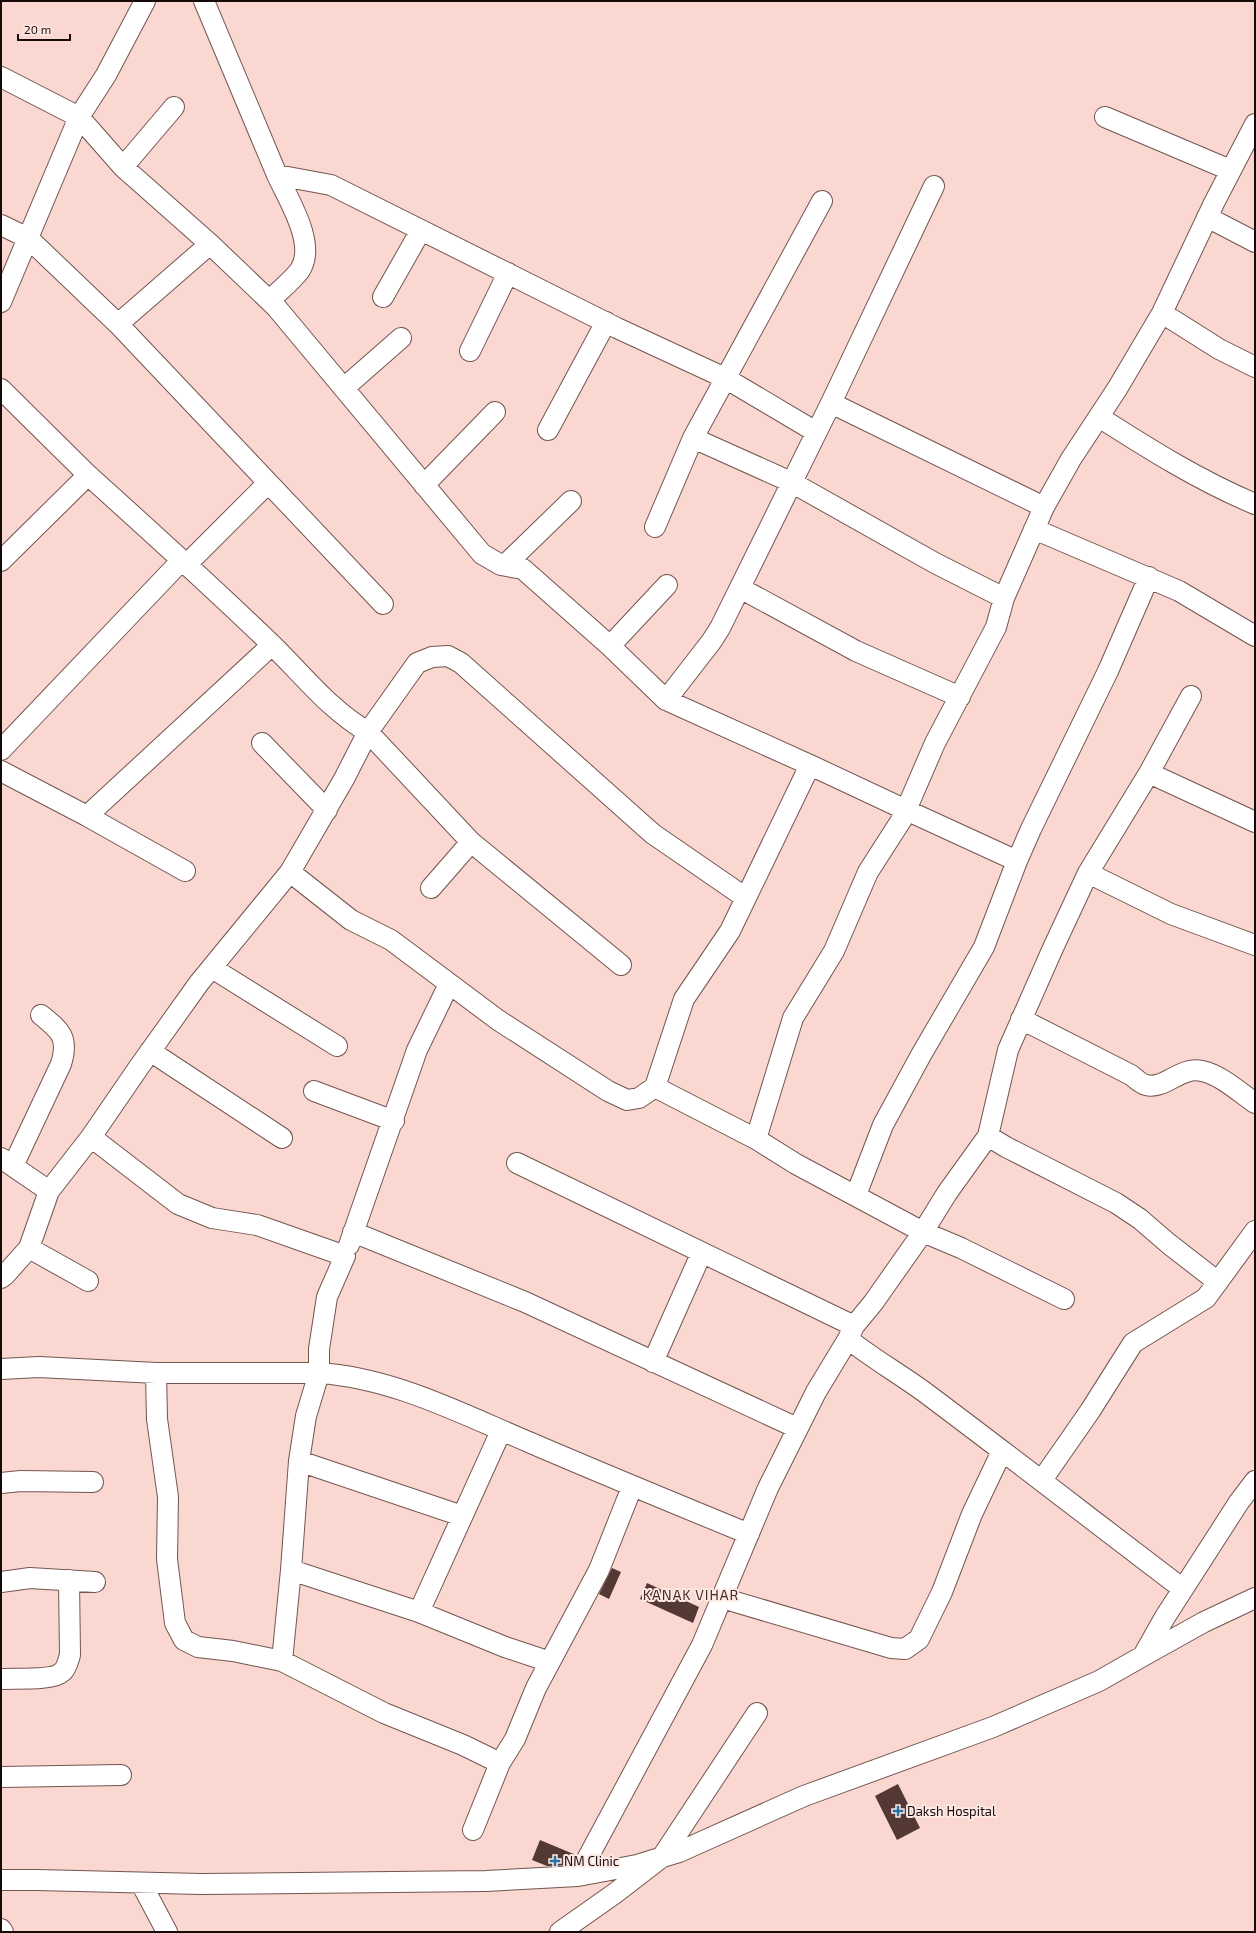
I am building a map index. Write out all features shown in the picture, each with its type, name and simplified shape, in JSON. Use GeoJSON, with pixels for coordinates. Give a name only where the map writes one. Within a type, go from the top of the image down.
{"type":"FeatureCollection","features":[{"type":"Feature","properties":{"kind":"street"},"geometry":{"type":"LineString","coordinates":[[1,302],[79,117],[106,75],[145,1]]}},
{"type":"Feature","properties":{"kind":"street"},"geometry":{"type":"LineString","coordinates":[[204,1],[277,175],[305,235],[305,253],[300,269],[270,300]]}},
{"type":"Feature","properties":{"kind":"street"},"geometry":{"type":"LineString","coordinates":[[1,77],[79,117],[123,167],[210,244],[270,300],[482,554],[505,565],[523,569],[610,646],[666,700],[1016,861]]}},
{"type":"Feature","properties":{"kind":"street"},"geometry":{"type":"LineString","coordinates":[[123,167],[174,107]]}},
{"type":"Feature","properties":{"kind":"street"},"geometry":{"type":"LineString","coordinates":[[1105,117],[1230,170]]}},
{"type":"Feature","properties":{"kind":"street"},"geometry":{"type":"LineString","coordinates":[[756,1139],[793,1018],[834,951],[868,872],[902,819],[936,743],[996,627],[1004,598],[1044,507],[1071,459],[1099,417],[1162,313],[1230,170],[1255,124]]}},
{"type":"Feature","properties":{"kind":"street"},"geometry":{"type":"LineString","coordinates":[[277,175],[331,185],[606,322],[725,378],[816,432]]}},
{"type":"Feature","properties":{"kind":"street"},"geometry":{"type":"LineString","coordinates":[[666,700],[711,642],[740,588],[934,186]]}},
{"type":"Feature","properties":{"kind":"street"},"geometry":{"type":"LineString","coordinates":[[655,527],[692,438],[822,201]]}},
{"type":"Feature","properties":{"kind":"street"},"geometry":{"type":"LineString","coordinates":[[1207,217],[1255,242]]}},
{"type":"Feature","properties":{"kind":"street"},"geometry":{"type":"LineString","coordinates":[[1,225],[28,238],[118,324],[383,604]]}},
{"type":"Feature","properties":{"kind":"street"},"geometry":{"type":"LineString","coordinates":[[383,297],[421,230]]}},
{"type":"Feature","properties":{"kind":"street"},"geometry":{"type":"LineString","coordinates":[[118,324],[210,244]]}},
{"type":"Feature","properties":{"kind":"street"},"geometry":{"type":"LineString","coordinates":[[470,351],[508,273]]}},
{"type":"Feature","properties":{"kind":"street"},"geometry":{"type":"LineString","coordinates":[[1162,313],[1219,349],[1255,367]]}},
{"type":"Feature","properties":{"kind":"street"},"geometry":{"type":"LineString","coordinates":[[548,430],[606,322]]}},
{"type":"Feature","properties":{"kind":"street"},"geometry":{"type":"LineString","coordinates":[[344,388],[401,338]]}},
{"type":"Feature","properties":{"kind":"street"},"geometry":{"type":"LineString","coordinates":[[1,389],[88,475],[184,562],[272,645],[332,707],[350,722],[368,732],[471,842],[621,965]]}},
{"type":"Feature","properties":{"kind":"street"},"geometry":{"type":"LineString","coordinates":[[830,403],[1044,507]]}},
{"type":"Feature","properties":{"kind":"street"},"geometry":{"type":"LineString","coordinates":[[424,484],[495,412]]}},
{"type":"Feature","properties":{"kind":"street"},"geometry":{"type":"LineString","coordinates":[[1099,417],[1168,460],[1229,493],[1255,504]]}},
{"type":"Feature","properties":{"kind":"street"},"geometry":{"type":"LineString","coordinates":[[692,438],[791,482],[914,552],[1004,598]]}},
{"type":"Feature","properties":{"kind":"street"},"geometry":{"type":"LineString","coordinates":[[1,561],[88,475]]}},
{"type":"Feature","properties":{"kind":"street"},"geometry":{"type":"LineString","coordinates":[[1,750],[184,562],[268,483]]}},
{"type":"Feature","properties":{"kind":"street"},"geometry":{"type":"LineString","coordinates":[[505,565],[571,501]]}},
{"type":"Feature","properties":{"kind":"street"},"geometry":{"type":"LineString","coordinates":[[1034,529],[1179,591],[1255,636]]}},
{"type":"Feature","properties":{"kind":"street"},"geometry":{"type":"LineString","coordinates":[[856,1195],[883,1125],[921,1055],[984,947],[1016,861],[1108,671],[1149,577]]}},
{"type":"Feature","properties":{"kind":"street"},"geometry":{"type":"LineString","coordinates":[[610,646],[667,585]]}},
{"type":"Feature","properties":{"kind":"street"},"geometry":{"type":"LineString","coordinates":[[740,588],[856,651],[960,697]]}},
{"type":"Feature","properties":{"kind":"street"},"geometry":{"type":"LineString","coordinates":[[87,816],[272,645]]}},
{"type":"Feature","properties":{"kind":"street"},"geometry":{"type":"LineString","coordinates":[[1,1278],[5,1276],[29,1248],[49,1191],[91,1137],[150,1051],[212,968],[290,872],[327,810],[368,732],[417,662],[432,657],[448,656],[461,663],[653,834],[746,898]]}},
{"type":"Feature","properties":{"kind":"street"},"geometry":{"type":"LineString","coordinates":[[578,1876],[702,1644],[750,1534],[768,1488],[816,1392],[851,1333],[874,1303],[923,1232],[947,1193],[988,1136],[1008,1050],[1088,873],[1149,773],[1191,696]]}},
{"type":"Feature","properties":{"kind":"street"},"geometry":{"type":"LineString","coordinates":[[262,743],[327,810]]}},
{"type":"Feature","properties":{"kind":"street"},"geometry":{"type":"LineString","coordinates":[[290,872],[351,920],[391,940],[498,1020],[608,1091],[627,1100],[639,1098],[655,1087],[684,999],[730,931],[810,765]]}},
{"type":"Feature","properties":{"kind":"street"},"geometry":{"type":"LineString","coordinates":[[1,771],[34,790],[87,816],[185,871]]}},
{"type":"Feature","properties":{"kind":"street"},"geometry":{"type":"LineString","coordinates":[[1149,773],[1255,822]]}},
{"type":"Feature","properties":{"kind":"street"},"geometry":{"type":"LineString","coordinates":[[431,888],[471,842]]}},
{"type":"Feature","properties":{"kind":"street"},"geometry":{"type":"LineString","coordinates":[[1088,873],[1171,914],[1255,945]]}},
{"type":"Feature","properties":{"kind":"street"},"geometry":{"type":"LineString","coordinates":[[212,968],[336,1046]]}},
{"type":"Feature","properties":{"kind":"street"},"geometry":{"type":"LineString","coordinates":[[282,1661],[291,1570],[299,1461],[306,1416],[319,1373],[319,1349],[327,1297],[345,1256],[394,1120],[417,1050],[449,984]]}},
{"type":"Feature","properties":{"kind":"street"},"geometry":{"type":"LineString","coordinates":[[41,1015],[59,1029],[64,1040],[65,1051],[61,1064],[7,1162],[49,1191]]}},
{"type":"Feature","properties":{"kind":"street"},"geometry":{"type":"LineString","coordinates":[[1021,1019],[1131,1075],[1146,1085],[1158,1085],[1187,1070],[1202,1071],[1214,1075],[1255,1103]]}},
{"type":"Feature","properties":{"kind":"street"},"geometry":{"type":"LineString","coordinates":[[150,1051],[282,1138]]}},
{"type":"Feature","properties":{"kind":"street"},"geometry":{"type":"LineString","coordinates":[[655,1087],[756,1139],[796,1164],[923,1232],[961,1248],[1064,1299]]}},
{"type":"Feature","properties":{"kind":"street"},"geometry":{"type":"LineString","coordinates":[[314,1091],[394,1120]]}},
{"type":"Feature","properties":{"kind":"street"},"geometry":{"type":"LineString","coordinates":[[988,1136],[1006,1148],[1116,1203],[1140,1219],[1169,1244],[1218,1282]]}},
{"type":"Feature","properties":{"kind":"street"},"geometry":{"type":"LineString","coordinates":[[91,1137],[178,1204],[212,1218],[257,1225],[345,1256]]}},
{"type":"Feature","properties":{"kind":"street"},"geometry":{"type":"LineString","coordinates":[[516,1164],[701,1254],[851,1333],[921,1390],[1042,1480],[1183,1589]]}},
{"type":"Feature","properties":{"kind":"street"},"geometry":{"type":"LineString","coordinates":[[1042,1480],[1090,1411],[1133,1343],[1206,1298],[1255,1231]]}},
{"type":"Feature","properties":{"kind":"street"},"geometry":{"type":"LineString","coordinates":[[353,1232],[526,1302],[798,1428]]}},
{"type":"Feature","properties":{"kind":"street"},"geometry":{"type":"LineString","coordinates":[[29,1248],[88,1281]]}},
{"type":"Feature","properties":{"kind":"street"},"geometry":{"type":"LineString","coordinates":[[653,1362],[701,1254]]}},
{"type":"Feature","properties":{"kind":"street"},"geometry":{"type":"LineString","coordinates":[[1,1369],[40,1367],[156,1373],[342,1374],[414,1393],[632,1486],[750,1534]]}},
{"type":"Feature","properties":{"kind":"street"},"geometry":{"type":"LineString","coordinates":[[156,1373],[157,1419],[168,1497],[166,1559],[175,1623],[184,1640],[198,1647],[233,1651],[282,1661],[384,1713],[463,1745],[500,1762]]}},
{"type":"Feature","properties":{"kind":"street"},"geometry":{"type":"LineString","coordinates":[[418,1612],[501,1431]]}},
{"type":"Feature","properties":{"kind":"street"},"geometry":{"type":"LineString","coordinates":[[722,1598],[890,1648],[905,1650],[919,1639],[942,1592],[972,1514],[1002,1451]]}},
{"type":"Feature","properties":{"kind":"street"},"geometry":{"type":"LineString","coordinates":[[299,1461],[462,1516]]}},
{"type":"Feature","properties":{"kind":"street"},"geometry":{"type":"LineString","coordinates":[[1,1483],[21,1481],[93,1482]]}},
{"type":"Feature","properties":{"kind":"street"},"geometry":{"type":"LineString","coordinates":[[1143,1656],[1165,1617],[1239,1502],[1255,1481]]}},
{"type":"Feature","properties":{"kind":"street"},"geometry":{"type":"LineString","coordinates":[[473,1830],[500,1762],[515,1739],[550,1662],[599,1570],[632,1486]]}},
{"type":"Feature","properties":{"kind":"street"},"geometry":{"type":"LineString","coordinates":[[291,1570],[418,1612],[505,1647],[550,1662]]}},
{"type":"Feature","properties":{"kind":"street"},"geometry":{"type":"LineString","coordinates":[[1,1582],[30,1578],[95,1582]]}},
{"type":"Feature","properties":{"kind":"street"},"geometry":{"type":"LineString","coordinates":[[1,1678],[51,1677],[62,1672],[68,1664],[70,1655],[69,1580]]}},
{"type":"Feature","properties":{"kind":"street"},"geometry":{"type":"LineString","coordinates":[[1,1880],[201,1884],[486,1881],[578,1876],[637,1865],[679,1852],[804,1796],[993,1727],[1099,1680],[1204,1622],[1255,1598]]}},
{"type":"Feature","properties":{"kind":"street"},"geometry":{"type":"LineString","coordinates":[[560,1932],[614,1894],[662,1857],[757,1713]]}},
{"type":"Feature","properties":{"kind":"street"},"geometry":{"type":"LineString","coordinates":[[1,1777],[121,1776]]}},
{"type":"Feature","properties":{"kind":"street"},"geometry":{"type":"LineString","coordinates":[[141,1883],[167,1932]]}},
{"type":"Feature","properties":{"kind":"building"},"geometry":{"type":"Polygon","coordinates":[[[612,1568],[621,1572],[609,1599],[599,1594],[612,1568]]]}},
{"type":"Feature","properties":{"kind":"building"},"geometry":{"type":"Polygon","coordinates":[[[647,1583],[699,1607],[693,1623],[640,1599],[647,1583]]]}},
{"type":"Feature","properties":{"kind":"building"},"geometry":{"type":"Polygon","coordinates":[[[898,1784],[920,1828],[897,1840],[875,1796],[898,1784]]]}},
{"type":"Feature","properties":{"kind":"building"},"geometry":{"type":"Polygon","coordinates":[[[540,1840],[576,1855],[571,1865],[547,1866],[532,1860],[540,1840]]]}},
{"type":"Feature","properties":{"kind":"place","name":"Daksh Hospital"},"geometry":{"type":"Point","coordinates":[898,1811]}},
{"type":"Feature","properties":{"kind":"place","name":"NM Clinic"},"geometry":{"type":"Point","coordinates":[555,1861]}},
{"type":"Feature","properties":{"kind":"district","name":"KANAK VIHAR"},"geometry":{"type":"Point","coordinates":[691,1595]}}]}
